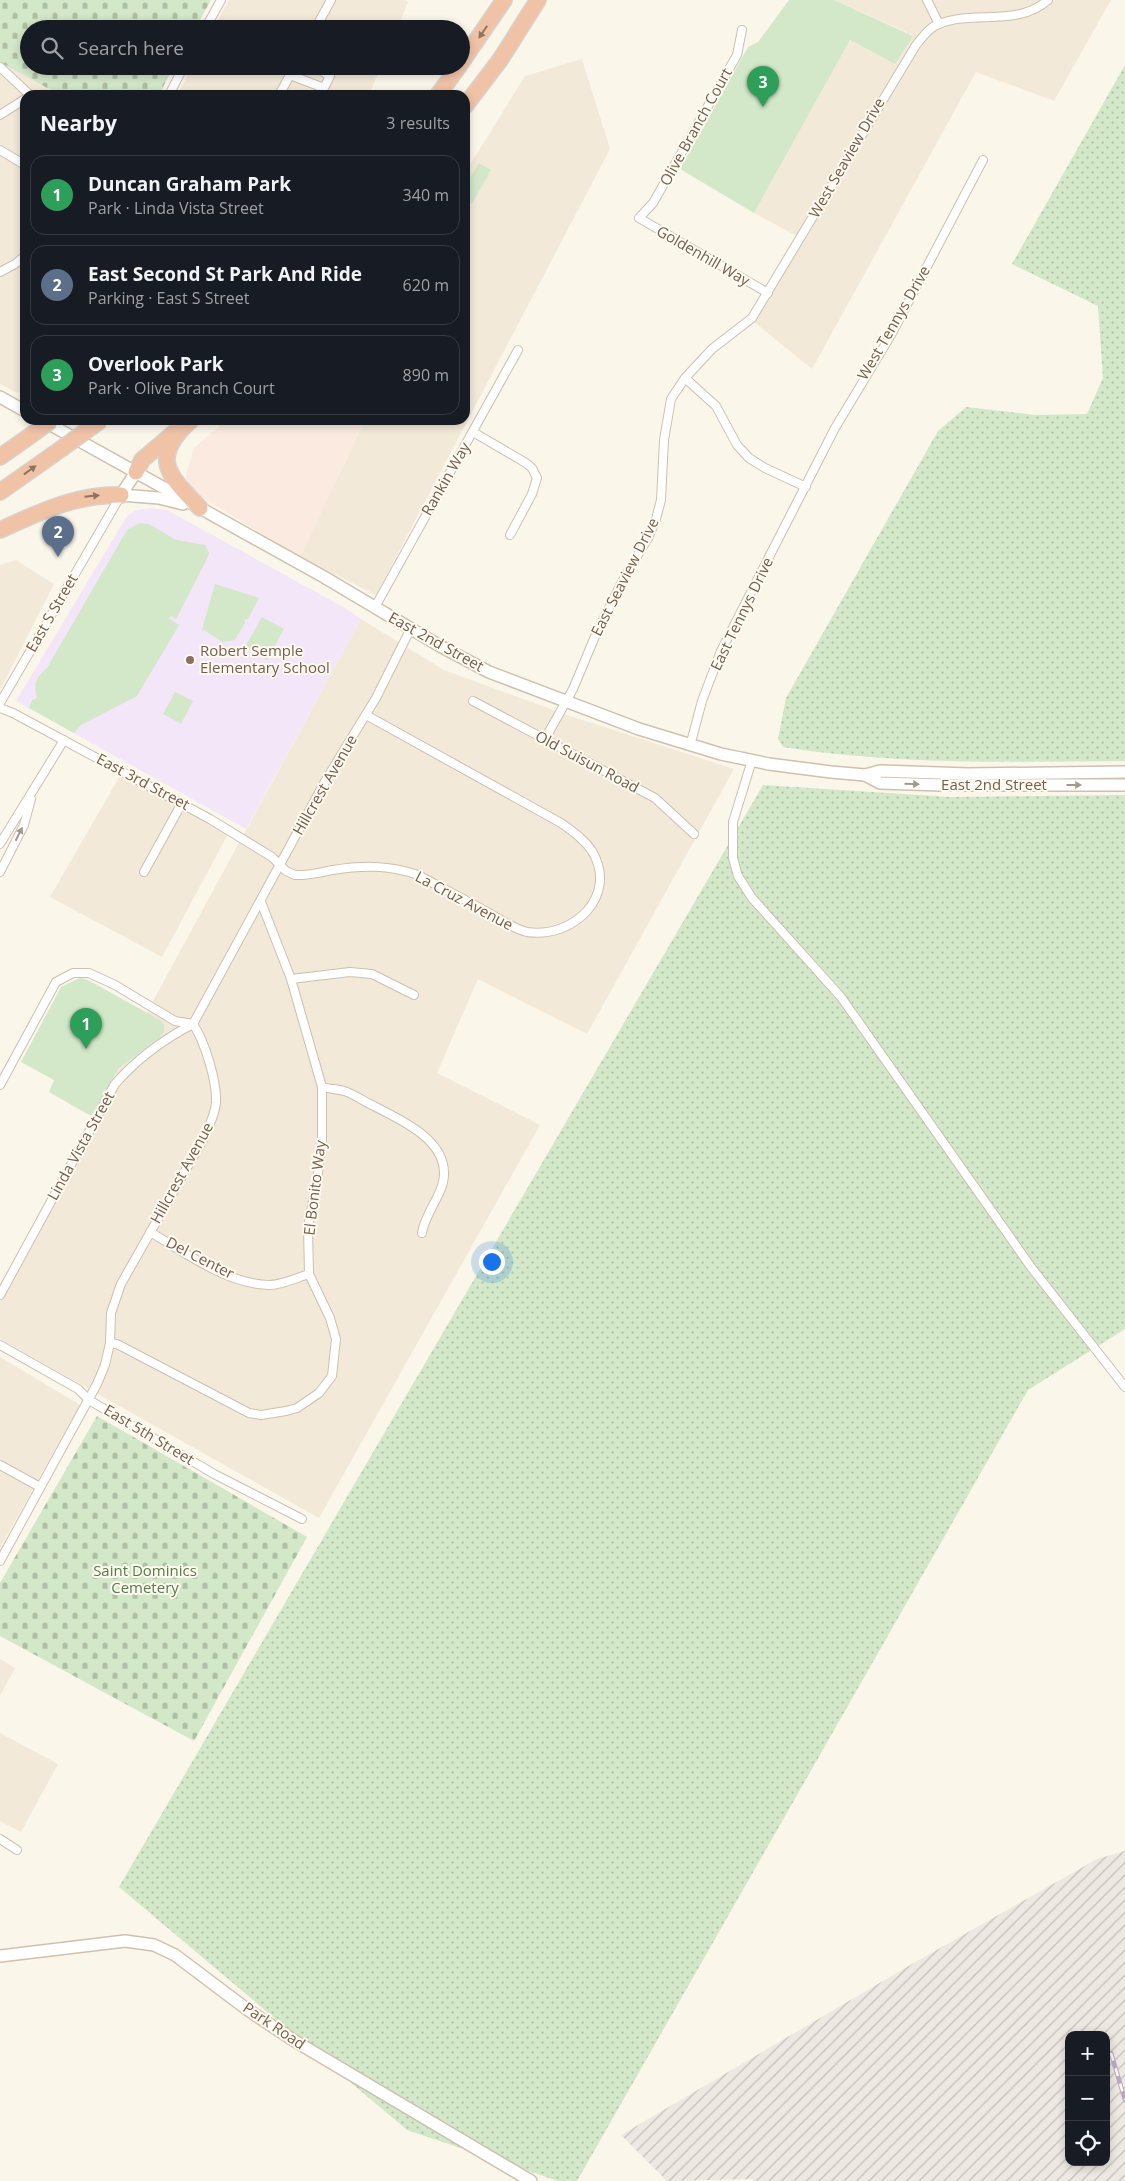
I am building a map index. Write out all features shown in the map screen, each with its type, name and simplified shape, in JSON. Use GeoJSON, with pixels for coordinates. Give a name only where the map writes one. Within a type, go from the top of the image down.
{"type":"FeatureCollection","features":[{"type":"Feature","properties":{"kind":"highway"},"geometry":{"type":"LineString","coordinates":[[470,50],[504,0]]}},
{"type":"Feature","properties":{"kind":"highway"},"geometry":{"type":"LineString","coordinates":[[470,113],[500,60],[538,0]]}},
{"type":"Feature","properties":{"kind":"highway"},"geometry":{"type":"LineString","coordinates":[[470,99],[500,60]]}},
{"type":"Feature","properties":{"kind":"highway"},"geometry":{"type":"LineString","coordinates":[[442,90],[453,75]]}},
{"type":"Feature","properties":{"kind":"highway"},"geometry":{"type":"LineString","coordinates":[[0,456],[36,425]]}},
{"type":"Feature","properties":{"kind":"highway"},"geometry":{"type":"LineString","coordinates":[[0,444],[40,425]]}},
{"type":"Feature","properties":{"kind":"highway"},"geometry":{"type":"LineString","coordinates":[[0,492],[93,425]]}},
{"type":"Feature","properties":{"kind":"highway"},"geometry":{"type":"LineString","coordinates":[[136,472],[142,460],[174,431],[184,425]]}},
{"type":"Feature","properties":{"kind":"highway"},"geometry":{"type":"LineString","coordinates":[[185,425],[171,444],[166,466],[176,484],[200,508]]}},
{"type":"Feature","properties":{"kind":"highway"},"geometry":{"type":"LineString","coordinates":[[0,530],[64,502],[88,496],[121,495]]}},
{"type":"Feature","properties":{"kind":"main road"},"geometry":{"type":"LineString","coordinates":[[0,397],[20,408]]}},
{"type":"Feature","properties":{"kind":"main road","name":"East 2nd Street"},"geometry":{"type":"LineString","coordinates":[[52,425],[375,608],[410,630],[490,672],[565,703],[690,746],[803,770],[865,775],[880,771],[968,774],[1125,772]]}},
{"type":"Feature","properties":{"kind":"main road","name":"East S Street"},"geometry":{"type":"LineString","coordinates":[[121,495],[136,472]]}},
{"type":"Feature","properties":{"kind":"main road"},"geometry":{"type":"LineString","coordinates":[[121,495],[159,498],[200,508]]}},
{"type":"Feature","properties":{"kind":"main road","name":"East 2nd Street"},"geometry":{"type":"LineString","coordinates":[[865,775],[880,783],[942,786],[1125,785]]}},
{"type":"Feature","properties":{"kind":"main road","name":"Park Road"},"geometry":{"type":"LineString","coordinates":[[0,1956],[125,1941],[140,1942],[165,1950],[294,2040],[531,2181]]}},
{"type":"Feature","properties":{"kind":"street"},"geometry":{"type":"LineString","coordinates":[[210,20],[221,0]]}},
{"type":"Feature","properties":{"kind":"street"},"geometry":{"type":"LineString","coordinates":[[320,20],[331,0]]}},
{"type":"Feature","properties":{"kind":"street"},"geometry":{"type":"LineString","coordinates":[[927,0],[939,24],[963,19],[1017,15],[1042,5],[1048,0]]}},
{"type":"Feature","properties":{"kind":"street","name":"West Seaview Drive"},"geometry":{"type":"LineString","coordinates":[[685,378],[712,349],[752,318],[901,66],[916,45],[939,24]]}},
{"type":"Feature","properties":{"kind":"street","name":"Olive Branch Court"},"geometry":{"type":"LineString","coordinates":[[639,218],[653,203],[736,55],[742,30]]}},
{"type":"Feature","properties":{"kind":"street"},"geometry":{"type":"LineString","coordinates":[[0,67],[25,90]]}},
{"type":"Feature","properties":{"kind":"street"},"geometry":{"type":"LineString","coordinates":[[172,90],[179,75]]}},
{"type":"Feature","properties":{"kind":"street"},"geometry":{"type":"LineString","coordinates":[[282,90],[290,75],[324,88],[330,76],[328,75]]}},
{"type":"Feature","properties":{"kind":"street"},"geometry":{"type":"LineString","coordinates":[[0,115],[20,102]]}},
{"type":"Feature","properties":{"kind":"street"},"geometry":{"type":"LineString","coordinates":[[0,150],[20,162]]}},
{"type":"Feature","properties":{"kind":"street","name":"West Tennys Drive"},"geometry":{"type":"LineString","coordinates":[[806,487],[853,395],[891,335],[983,160]]}},
{"type":"Feature","properties":{"kind":"street","name":"Goldenhill Way"},"geometry":{"type":"LineString","coordinates":[[639,218],[768,293]]}},
{"type":"Feature","properties":{"kind":"street"},"geometry":{"type":"LineString","coordinates":[[0,272],[20,260]]}},
{"type":"Feature","properties":{"kind":"street","name":"Rankin Way"},"geometry":{"type":"LineString","coordinates":[[375,608],[518,350]]}},
{"type":"Feature","properties":{"kind":"street"},"geometry":{"type":"LineString","coordinates":[[685,378],[716,406],[737,445],[749,458],[765,468],[806,487]]}},
{"type":"Feature","properties":{"kind":"street","name":"East Seaview Drive"},"geometry":{"type":"LineString","coordinates":[[545,739],[565,703],[622,582],[648,538],[656,519],[661,500],[667,418],[671,399],[685,378]]}},
{"type":"Feature","properties":{"kind":"street"},"geometry":{"type":"LineString","coordinates":[[473,432],[526,463],[532,468],[537,478],[532,494],[510,535]]}},
{"type":"Feature","properties":{"kind":"street","name":"East Tennys Drive"},"geometry":{"type":"LineString","coordinates":[[690,746],[702,701],[721,652],[806,487]]}},
{"type":"Feature","properties":{"kind":"street","name":"East S Street"},"geometry":{"type":"LineString","coordinates":[[0,703],[121,495]]}},
{"type":"Feature","properties":{"kind":"street","name":"Hillcrest Avenue"},"geometry":{"type":"LineString","coordinates":[[0,1561],[89,1400],[105,1365],[110,1343],[111,1313],[116,1295],[205,1136],[216,1104],[214,1082],[199,1034],[193,1024],[327,778],[366,715],[410,630]]}},
{"type":"Feature","properties":{"kind":"street","name":"Old Suisun Road"},"geometry":{"type":"LineString","coordinates":[[473,701],[655,798],[694,834]]}},
{"type":"Feature","properties":{"kind":"street","name":"East 3rd Street"},"geometry":{"type":"LineString","coordinates":[[0,708],[13,712],[182,803],[272,857],[280,865]]}},
{"type":"Feature","properties":{"kind":"street","name":"La Cruz Avenue"},"geometry":{"type":"LineString","coordinates":[[280,865],[286,871],[300,875],[370,866],[386,866],[402,870],[418,875],[516,928],[538,933],[571,926],[582,917],[593,901],[600,885],[598,867],[592,852],[582,838],[561,823],[366,715]]}},
{"type":"Feature","properties":{"kind":"street"},"geometry":{"type":"LineString","coordinates":[[0,844],[13,820],[32,794],[64,740]]}},
{"type":"Feature","properties":{"kind":"street"},"geometry":{"type":"LineString","coordinates":[[752,760],[733,822],[733,858],[738,876],[752,898],[841,997],[857,1018],[1031,1267],[1125,1387]]}},
{"type":"Feature","properties":{"kind":"street"},"geometry":{"type":"LineString","coordinates":[[0,872],[24,825],[32,794]]}},
{"type":"Feature","properties":{"kind":"street"},"geometry":{"type":"LineString","coordinates":[[144,872],[182,803]]}},
{"type":"Feature","properties":{"kind":"street","name":"El Bonito Way"},"geometry":{"type":"LineString","coordinates":[[110,1343],[118,1344],[249,1412],[261,1415],[297,1408],[319,1393],[332,1376],[336,1339],[330,1318],[309,1274],[308,1227],[322,1141],[322,1087],[291,979],[261,902]]}},
{"type":"Feature","properties":{"kind":"street"},"geometry":{"type":"LineString","coordinates":[[291,979],[350,972],[372,974],[414,995]]}},
{"type":"Feature","properties":{"kind":"street"},"geometry":{"type":"LineString","coordinates":[[0,1085],[56,982],[73,973],[89,973],[115,985],[176,1021],[193,1024]]}},
{"type":"Feature","properties":{"kind":"street","name":"Linda Vista Street"},"geometry":{"type":"LineString","coordinates":[[0,1295],[115,1084],[130,1066],[179,1031],[193,1024]]}},
{"type":"Feature","properties":{"kind":"street"},"geometry":{"type":"LineString","coordinates":[[322,1087],[345,1091],[401,1120],[428,1140],[437,1151],[444,1172],[443,1183],[424,1221],[422,1233]]}},
{"type":"Feature","properties":{"kind":"street","name":"Del Center"},"geometry":{"type":"LineString","coordinates":[[150,1232],[218,1271],[244,1280],[267,1285],[279,1284],[309,1274]]}},
{"type":"Feature","properties":{"kind":"street","name":"East 5th Street"},"geometry":{"type":"LineString","coordinates":[[0,1345],[78,1389],[89,1400],[214,1474],[302,1519]]}},
{"type":"Feature","properties":{"kind":"street"},"geometry":{"type":"LineString","coordinates":[[0,1465],[40,1487]]}},
{"type":"Feature","properties":{"kind":"street"},"geometry":{"type":"LineString","coordinates":[[0,1839],[16,1850]]}},
{"type":"Feature","properties":{"kind":"shaded area"},"geometry":{"type":"Polygon","coordinates":[[[229,0],[405,0],[408,2],[401,20],[218,20],[229,0]]]}},
{"type":"Feature","properties":{"kind":"shaded area"},"geometry":{"type":"Polygon","coordinates":[[[834,0],[1111,0],[1054,101],[976,72],[812,369],[754,322],[797,236],[754,213],[850,40],[885,59],[913,35],[834,0]]]}},
{"type":"Feature","properties":{"kind":"shaded area"},"geometry":{"type":"Polygon","coordinates":[[[582,59],[610,149],[470,416],[470,165],[525,76],[582,59]]]}},
{"type":"Feature","properties":{"kind":"shaded area"},"geometry":{"type":"Polygon","coordinates":[[[0,61],[20,72],[20,75],[26,75],[53,90],[20,90],[20,391],[17,393],[0,384],[0,61]]]}},
{"type":"Feature","properties":{"kind":"shaded area"},"geometry":{"type":"Polygon","coordinates":[[[188,75],[377,75],[371,90],[180,90],[188,75]]]}},
{"type":"Feature","properties":{"kind":"shaded area"},"geometry":{"type":"Polygon","coordinates":[[[220,425],[363,425],[300,557],[187,488],[186,475],[194,448],[220,425]]]}},
{"type":"Feature","properties":{"kind":"shaded area"},"geometry":{"type":"Polygon","coordinates":[[[363,425],[465,425],[376,595],[300,557],[363,425]]]}},
{"type":"Feature","properties":{"kind":"shaded area","name":"Robert Semple Elementary School"},"geometry":{"type":"Polygon","coordinates":[[[150,508],[167,510],[345,608],[361,619],[246,829],[16,701],[127,516],[137,510],[150,508]]]}},
{"type":"Feature","properties":{"kind":"shaded area"},"geometry":{"type":"Polygon","coordinates":[[[16,560],[54,584],[0,690],[0,565],[16,560]]]}},
{"type":"Feature","properties":{"kind":"shaded area"},"geometry":{"type":"Polygon","coordinates":[[[361,619],[444,670],[567,715],[734,769],[587,1034],[478,979],[437,1073],[540,1125],[319,1518],[0,1339],[0,1301],[153,1001],[361,619]]]}},
{"type":"Feature","properties":{"kind":"shaded area"},"geometry":{"type":"Polygon","coordinates":[[[121,774],[228,834],[162,957],[50,897],[121,774]]]}},
{"type":"Feature","properties":{"kind":"shaded area"},"geometry":{"type":"Polygon","coordinates":[[[0,1357],[80,1405],[0,1548],[0,1357]]]}},
{"type":"Feature","properties":{"kind":"shaded area"},"geometry":{"type":"Polygon","coordinates":[[[0,1659],[15,1668],[0,1696],[0,1659]]]}},
{"type":"Feature","properties":{"kind":"shaded area"},"geometry":{"type":"Polygon","coordinates":[[[0,1733],[58,1764],[21,1832],[0,1821],[0,1733]]]}},
{"type":"Feature","properties":{"kind":"shaded area"},"geometry":{"type":"Polygon","coordinates":[[[1125,1851],[1125,2181],[752,2181],[753,2179],[667,2181],[621,2135],[905,1968],[1097,1859],[1125,1851]]]}},
{"type":"Feature","properties":{"kind":"green space"},"geometry":{"type":"Polygon","coordinates":[[[0,0],[211,0],[200,20],[20,20],[20,73],[0,62],[0,0]]]}},
{"type":"Feature","properties":{"kind":"green space"},"geometry":{"type":"Polygon","coordinates":[[[789,0],[834,0],[913,36],[895,64],[850,40],[754,213],[680,169],[748,47],[758,42],[789,0]]]}},
{"type":"Feature","properties":{"kind":"green space"},"geometry":{"type":"Polygon","coordinates":[[[1125,65],[1125,761],[996,762],[911,760],[825,753],[783,747],[778,739],[786,698],[938,431],[966,407],[1035,415],[1087,414],[1103,378],[1098,306],[1012,264],[1125,65]]]}},
{"type":"Feature","properties":{"kind":"green space"},"geometry":{"type":"Polygon","coordinates":[[[24,75],[169,75],[162,90],[51,90],[24,75]]]}},
{"type":"Feature","properties":{"kind":"green space"},"geometry":{"type":"Polygon","coordinates":[[[479,163],[491,170],[472,204],[470,203],[470,178],[479,163]]]}},
{"type":"Feature","properties":{"kind":"green space"},"geometry":{"type":"Polygon","coordinates":[[[140,523],[149,524],[176,540],[205,545],[209,553],[176,619],[171,616],[169,618],[179,625],[137,696],[81,725],[74,733],[29,708],[32,700],[37,698],[36,681],[47,668],[127,530],[140,523]]]}},
{"type":"Feature","properties":{"kind":"green space"},"geometry":{"type":"Polygon","coordinates":[[[215,584],[259,598],[248,619],[244,620],[245,623],[235,640],[223,642],[202,629],[215,584]]]}},
{"type":"Feature","properties":{"kind":"green space"},"geometry":{"type":"Polygon","coordinates":[[[262,617],[284,629],[267,660],[245,647],[262,617]]]}},
{"type":"Feature","properties":{"kind":"green space"},"geometry":{"type":"Polygon","coordinates":[[[175,692],[193,701],[181,724],[163,714],[175,692]]]}},
{"type":"Feature","properties":{"kind":"green space"},"geometry":{"type":"Polygon","coordinates":[[[763,785],[950,797],[1125,795],[1125,1329],[1028,1390],[577,2181],[558,2181],[407,2130],[119,1887],[763,785]]]}},
{"type":"Feature","properties":{"kind":"green space"},"geometry":{"type":"Polygon","coordinates":[[[80,978],[88,980],[164,1024],[164,1032],[160,1037],[119,1068],[91,1116],[49,1092],[54,1080],[21,1062],[61,987],[80,978]]]}},
{"type":"Feature","properties":{"kind":"green space","name":"Saint Dominics Cemetery"},"geometry":{"type":"Polygon","coordinates":[[[97,1416],[307,1537],[194,1741],[0,1636],[0,1583],[97,1416]]]}},
{"type":"Feature","properties":{"kind":"railway"},"geometry":{"type":"LineString","coordinates":[[1111,2053],[1125,2100]]}},
{"type":"Feature","properties":{"kind":"place","name":"Overlook Park"},"geometry":{"type":"Point","coordinates":[763,107]}},
{"type":"Feature","properties":{"kind":"place","name":"East Second St Park And Ride"},"geometry":{"type":"Point","coordinates":[58,557]}},
{"type":"Feature","properties":{"kind":"place","name":"Robert Semple Elementary School"},"geometry":{"type":"Point","coordinates":[190,660]}},
{"type":"Feature","properties":{"kind":"place","name":"Duncan Graham Park"},"geometry":{"type":"Point","coordinates":[86,1049]}}]}
